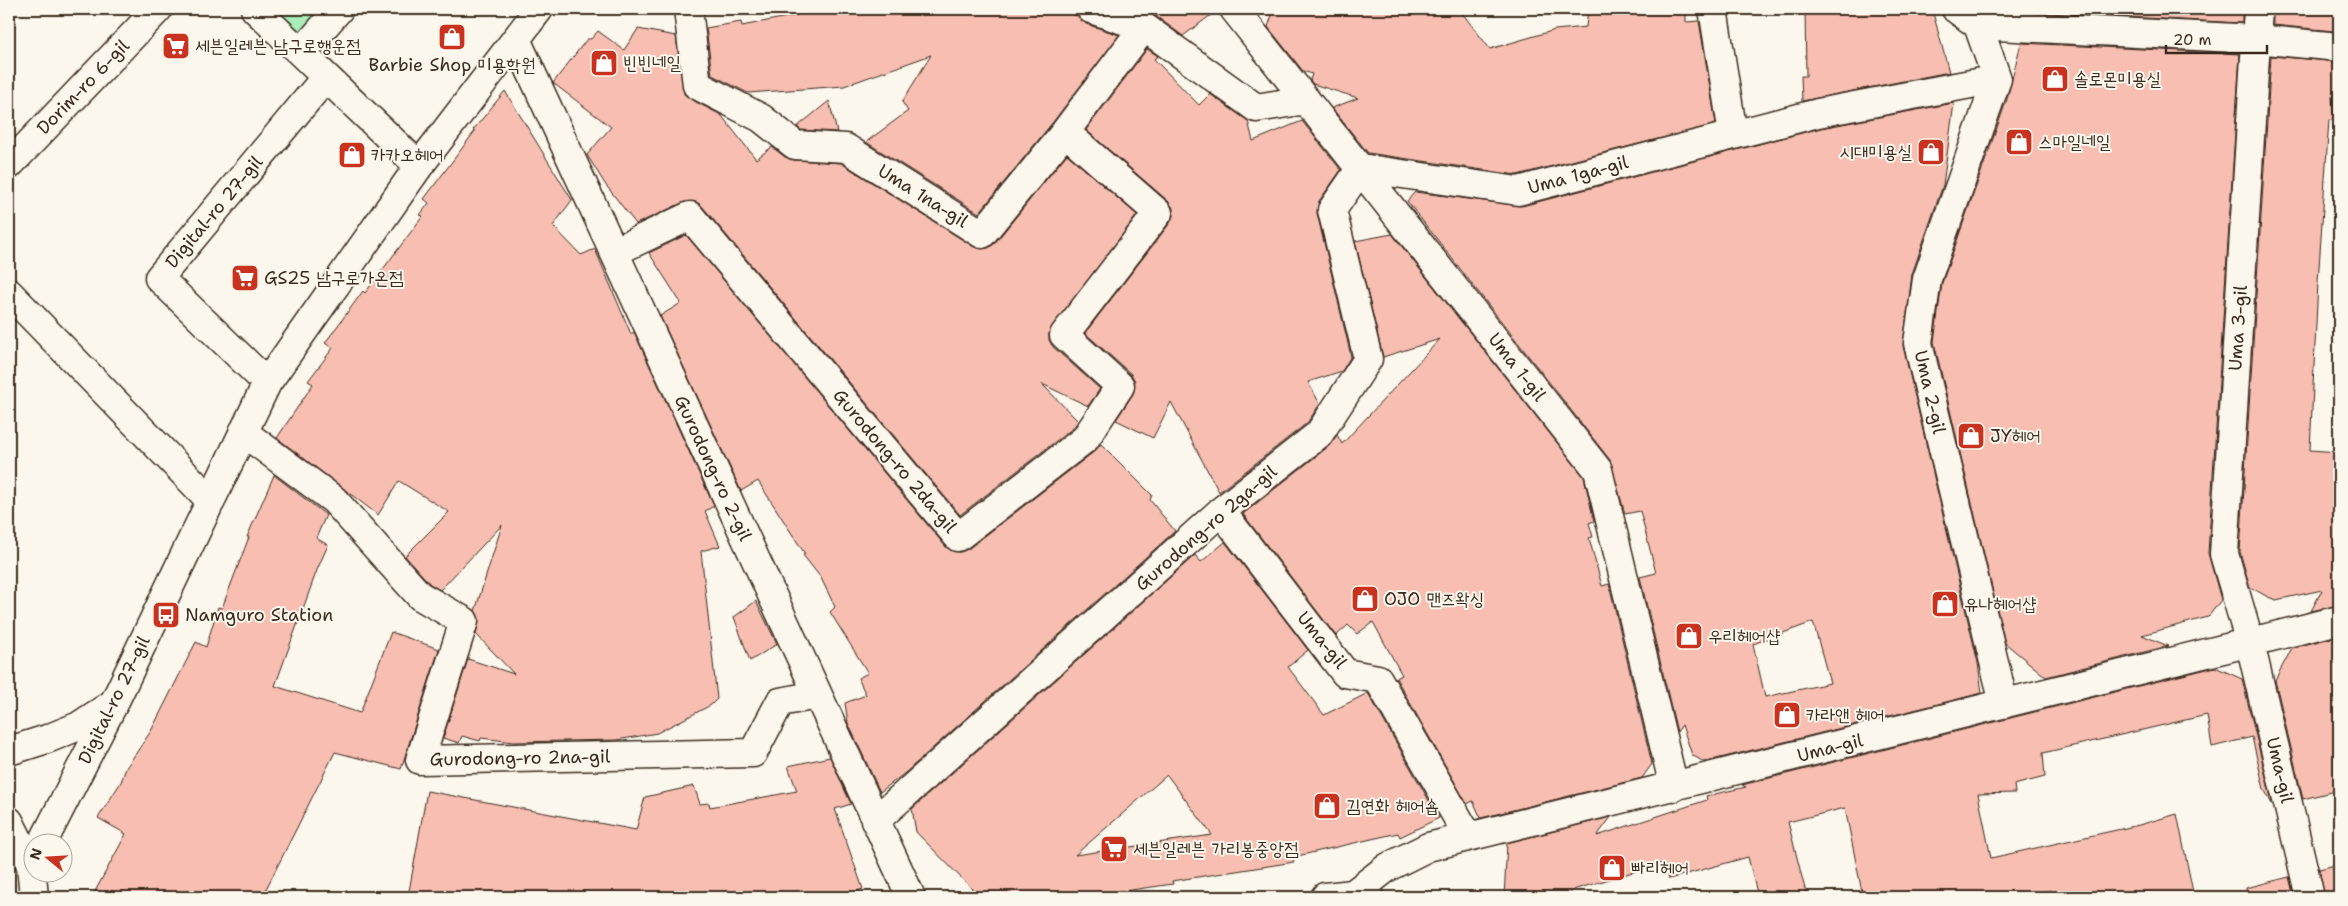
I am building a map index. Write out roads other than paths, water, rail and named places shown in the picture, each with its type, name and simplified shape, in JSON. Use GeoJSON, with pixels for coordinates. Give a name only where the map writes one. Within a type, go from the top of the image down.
{"type":"FeatureCollection","features":[{"type":"Feature","properties":{"kind":"street","name":"Dorim-ro 6-gil"},"geometry":{"type":"LineString","coordinates":[[9,165],[158,9]]}},
{"type":"Feature","properties":{"kind":"street"},"geometry":{"type":"LineString","coordinates":[[255,9],[419,166]]}},
{"type":"Feature","properties":{"kind":"street"},"geometry":{"type":"LineString","coordinates":[[301,52],[339,9]]}},
{"type":"Feature","properties":{"kind":"street","name":"Digital-ro 27-gil"},"geometry":{"type":"LineString","coordinates":[[47,834],[114,703],[267,383],[419,166],[539,9]]}},
{"type":"Feature","properties":{"kind":"street","name":"Uma 1na-gil"},"geometry":{"type":"LineString","coordinates":[[688,9],[698,85],[761,118],[795,145],[846,148],[982,234],[1065,132],[1144,27]]}},
{"type":"Feature","properties":{"kind":"street"},"geometry":{"type":"LineString","coordinates":[[1092,9],[1144,27],[1256,108],[1306,100]]}},
{"type":"Feature","properties":{"kind":"street","name":"Uma 1-gil"},"geometry":{"type":"LineString","coordinates":[[1234,9],[1598,470],[1674,787]]}},
{"type":"Feature","properties":{"kind":"street"},"geometry":{"type":"LineString","coordinates":[[1713,9],[1733,134]]}},
{"type":"Feature","properties":{"kind":"street"},"geometry":{"type":"LineString","coordinates":[[1956,9],[1978,25],[2256,39],[2339,47]]}},
{"type":"Feature","properties":{"kind":"street","name":"Uma 3-gil"},"geometry":{"type":"LineString","coordinates":[[2250,643],[2224,554],[2258,9]]}},
{"type":"Feature","properties":{"kind":"street"},"geometry":{"type":"LineString","coordinates":[[1978,25],[1997,79]]}},
{"type":"Feature","properties":{"kind":"street","name":"Gurodong-ro 2-gil"},"geometry":{"type":"LineString","coordinates":[[516,39],[911,897]]}},
{"type":"Feature","properties":{"kind":"street","name":"Digital-ro 27-gil"},"geometry":{"type":"LineString","coordinates":[[267,383],[160,278],[326,77]]}},
{"type":"Feature","properties":{"kind":"street","name":"Uma 1ga-gil"},"geometry":{"type":"LineString","coordinates":[[1361,168],[1518,191],[1818,113],[1997,79]]}},
{"type":"Feature","properties":{"kind":"street","name":"Uma 2-gil"},"geometry":{"type":"LineString","coordinates":[[1997,79],[1927,280],[1918,343],[2004,704]]}},
{"type":"Feature","properties":{"kind":"street","name":"Gurodong-ro 2da-gil"},"geometry":{"type":"LineString","coordinates":[[614,252],[690,216],[958,537],[1085,439],[1120,386],[1064,336],[1158,213],[1065,132]]}},
{"type":"Feature","properties":{"kind":"street","name":"Gurodong-ro 2ga-gil"},"geometry":{"type":"LineString","coordinates":[[876,821],[1222,511],[1319,434],[1368,359],[1332,210],[1361,168]]}},
{"type":"Feature","properties":{"kind":"street"},"geometry":{"type":"LineString","coordinates":[[9,293],[211,501]]}},
{"type":"Feature","properties":{"kind":"street","name":"Gurodong-ro 2na-gil"},"geometry":{"type":"LineString","coordinates":[[243,432],[334,500],[420,596],[464,621],[420,760],[753,753],[780,702],[817,695]]}},
{"type":"Feature","properties":{"kind":"street","name":"Uma-gil"},"geometry":{"type":"LineString","coordinates":[[1222,511],[1346,673],[1378,680],[1468,836]]}},
{"type":"Feature","properties":{"kind":"street","name":"Uma-gil"},"geometry":{"type":"LineString","coordinates":[[1361,896],[1396,863],[1428,847],[2339,620]]}},
{"type":"Feature","properties":{"kind":"street","name":"Uma-gil"},"geometry":{"type":"LineString","coordinates":[[2250,643],[2310,897]]}},
{"type":"Feature","properties":{"kind":"street"},"geometry":{"type":"LineString","coordinates":[[9,751],[79,726],[114,703]]}},
{"type":"Feature","properties":{"kind":"street"},"geometry":{"type":"LineString","coordinates":[[9,821],[22,839]]}},
{"type":"Feature","properties":{"kind":"street"},"geometry":{"type":"LineString","coordinates":[[34,884],[34,897]]}},
{"type":"Feature","properties":{"kind":"street"},"geometry":{"type":"LineString","coordinates":[[1325,897],[1361,896]]}},
{"type":"Feature","properties":{"kind":"place","name":"Barbie Shop 미용학원"},"geometry":{"type":"Point","coordinates":[452,37]}},
{"type":"Feature","properties":{"kind":"place","name":"세븐일레븐 남구로행운점"},"geometry":{"type":"Point","coordinates":[176,46]}},
{"type":"Feature","properties":{"kind":"place","name":"빈빈네일"},"geometry":{"type":"Point","coordinates":[604,63]}},
{"type":"Feature","properties":{"kind":"place","name":"솔로몬미용실"},"geometry":{"type":"Point","coordinates":[2055,79]}},
{"type":"Feature","properties":{"kind":"place","name":"스마일네일"},"geometry":{"type":"Point","coordinates":[2019,142]}},
{"type":"Feature","properties":{"kind":"place","name":"시대미용실"},"geometry":{"type":"Point","coordinates":[1931,152]}},
{"type":"Feature","properties":{"kind":"place","name":"카카오헤어"},"geometry":{"type":"Point","coordinates":[352,155]}},
{"type":"Feature","properties":{"kind":"place","name":"GS25 남구로가온점"},"geometry":{"type":"Point","coordinates":[245,278]}},
{"type":"Feature","properties":{"kind":"place","name":"JY헤어"},"geometry":{"type":"Point","coordinates":[1971,436]}},
{"type":"Feature","properties":{"kind":"place","name":"OJO 맨즈왁싱"},"geometry":{"type":"Point","coordinates":[1365,599]}},
{"type":"Feature","properties":{"kind":"place","name":"유나헤어샵"},"geometry":{"type":"Point","coordinates":[1945,604]}},
{"type":"Feature","properties":{"kind":"place","name":"Namguro Station"},"geometry":{"type":"Point","coordinates":[166,615]}},
{"type":"Feature","properties":{"kind":"place","name":"우리헤어샵"},"geometry":{"type":"Point","coordinates":[1689,636]}},
{"type":"Feature","properties":{"kind":"place","name":"카라앤 헤어"},"geometry":{"type":"Point","coordinates":[1787,715]}},
{"type":"Feature","properties":{"kind":"place","name":"김연화 헤어숍"},"geometry":{"type":"Point","coordinates":[1327,806]}},
{"type":"Feature","properties":{"kind":"place","name":"세븐일레븐 가리봉중앙점"},"geometry":{"type":"Point","coordinates":[1114,849]}},
{"type":"Feature","properties":{"kind":"place","name":"빠리헤어"},"geometry":{"type":"Point","coordinates":[1612,868]}}]}
